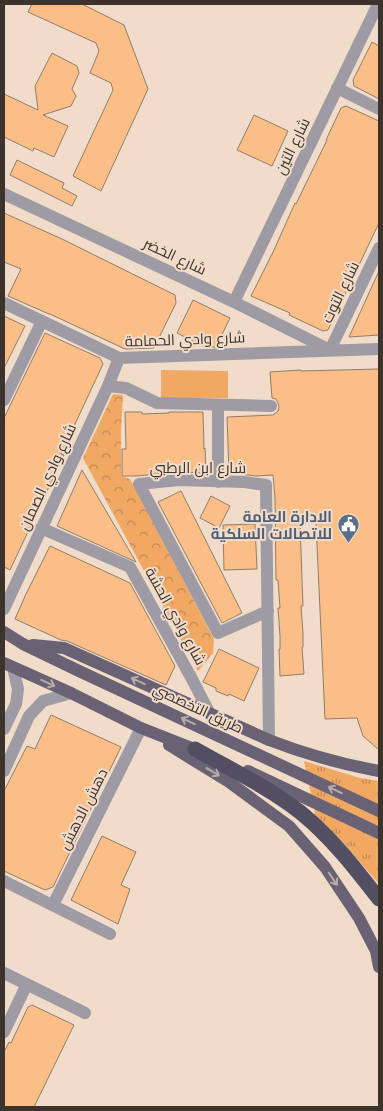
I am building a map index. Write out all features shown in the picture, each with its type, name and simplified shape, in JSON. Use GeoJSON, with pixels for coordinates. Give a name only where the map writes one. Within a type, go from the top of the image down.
{"type":"FeatureCollection","features":[{"type":"Feature","properties":{"kind":"highway"},"geometry":{"type":"LineString","coordinates":[[195,749],[269,791],[299,812],[321,831],[350,861],[379,900]]}},
{"type":"Feature","properties":{"kind":"main road","name":"طريق التخصصي"},"geometry":{"type":"LineString","coordinates":[[4,632],[24,644],[88,675],[379,810]]}},
{"type":"Feature","properties":{"kind":"main road"},"geometry":{"type":"LineString","coordinates":[[24,644],[64,648],[296,751],[379,771]]}},
{"type":"Feature","properties":{"kind":"main road"},"geometry":{"type":"LineString","coordinates":[[8,665],[142,728],[239,767],[379,832]]}},
{"type":"Feature","properties":{"kind":"main road"},"geometry":{"type":"LineString","coordinates":[[142,728],[229,782],[289,826],[325,867],[359,918],[376,952],[379,966]]}},
{"type":"Feature","properties":{"kind":"street","name":"شارع التين"},"geometry":{"type":"LineString","coordinates":[[234,302],[378,4]]}},
{"type":"Feature","properties":{"kind":"street"},"geometry":{"type":"LineString","coordinates":[[337,88],[379,109]]}},
{"type":"Feature","properties":{"kind":"street","name":"شارع الخضر"},"geometry":{"type":"LineString","coordinates":[[4,194],[234,302],[330,350]]}},
{"type":"Feature","properties":{"kind":"street","name":"شارع التوت"},"geometry":{"type":"LineString","coordinates":[[330,350],[379,248]]}},
{"type":"Feature","properties":{"kind":"street","name":"شارع وادي الحمامة"},"geometry":{"type":"LineString","coordinates":[[4,303],[119,358],[379,348]]}},
{"type":"Feature","properties":{"kind":"street"},"geometry":{"type":"LineString","coordinates":[[4,400],[42,321]]}},
{"type":"Feature","properties":{"kind":"street","name":"شارع وادي الصمان"},"geometry":{"type":"LineString","coordinates":[[4,609],[108,386],[119,358]]}},
{"type":"Feature","properties":{"kind":"street"},"geometry":{"type":"LineString","coordinates":[[108,386],[126,388],[157,403],[271,406]]}},
{"type":"Feature","properties":{"kind":"street"},"geometry":{"type":"LineString","coordinates":[[218,405],[218,482]]}},
{"type":"Feature","properties":{"kind":"street","name":"شارع ابن الرطبي"},"geometry":{"type":"LineString","coordinates":[[268,611],[218,633],[139,484],[179,480],[244,482],[266,485],[268,611],[269,740]]}},
{"type":"Feature","properties":{"kind":"street","name":"شارع وادي الحشة"},"geometry":{"type":"LineString","coordinates":[[41,528],[130,566],[210,714]]}},
{"type":"Feature","properties":{"kind":"street"},"geometry":{"type":"LineString","coordinates":[[4,729],[16,704],[18,689],[8,665]]}},
{"type":"Feature","properties":{"kind":"street"},"geometry":{"type":"LineString","coordinates":[[169,695],[184,697],[190,691],[192,679]]}},
{"type":"Feature","properties":{"kind":"street"},"geometry":{"type":"LineString","coordinates":[[4,771],[29,716],[43,701],[71,693]]}},
{"type":"Feature","properties":{"kind":"street","name":"دهش الدهش"},"geometry":{"type":"LineString","coordinates":[[53,905],[142,728]]}},
{"type":"Feature","properties":{"kind":"street"},"geometry":{"type":"LineString","coordinates":[[4,881],[110,934]]}},
{"type":"Feature","properties":{"kind":"street"},"geometry":{"type":"LineString","coordinates":[[4,973],[85,1013]]}},
{"type":"Feature","properties":{"kind":"street"},"geometry":{"type":"LineString","coordinates":[[4,1032],[27,984]]}},
{"type":"Feature","properties":{"kind":"green space"},"geometry":{"type":"Polygon","coordinates":[[[161,370],[228,371],[228,398],[161,398],[161,370]]]}},
{"type":"Feature","properties":{"kind":"green space"},"geometry":{"type":"Polygon","coordinates":[[[113,394],[123,395],[121,476],[130,479],[214,639],[213,653],[198,671],[83,458],[113,394]]]}},
{"type":"Feature","properties":{"kind":"green space"},"geometry":{"type":"Polygon","coordinates":[[[304,761],[360,778],[379,781],[379,884],[346,846],[316,818],[304,761]]]}},
{"type":"Feature","properties":{"kind":"building"},"geometry":{"type":"Polygon","coordinates":[[[32,4],[82,4],[124,25],[148,89],[101,191],[73,176],[113,90],[111,83],[90,73],[99,51],[96,43],[28,12],[32,4]]]}},
{"type":"Feature","properties":{"kind":"building"},"geometry":{"type":"Polygon","coordinates":[[[372,42],[379,46],[379,99],[354,86],[353,80],[372,42]]]}},
{"type":"Feature","properties":{"kind":"building"},"geometry":{"type":"Polygon","coordinates":[[[52,53],[77,66],[79,73],[72,89],[76,96],[71,106],[43,115],[68,126],[54,157],[34,148],[33,151],[4,137],[4,94],[38,110],[35,86],[52,53]]]}},
{"type":"Feature","properties":{"kind":"building"},"geometry":{"type":"Polygon","coordinates":[[[346,106],[379,121],[379,223],[328,330],[323,331],[289,315],[290,313],[251,296],[341,108],[346,106]]]}},
{"type":"Feature","properties":{"kind":"building"},"geometry":{"type":"Polygon","coordinates":[[[254,115],[288,131],[272,166],[237,150],[254,115]]]}},
{"type":"Feature","properties":{"kind":"building"},"geometry":{"type":"Polygon","coordinates":[[[17,160],[64,183],[62,188],[77,196],[72,206],[10,175],[17,160]]]}},
{"type":"Feature","properties":{"kind":"building"},"geometry":{"type":"Polygon","coordinates":[[[4,213],[62,239],[175,295],[176,303],[154,348],[125,349],[8,296],[21,269],[4,262],[4,213]]]}},
{"type":"Feature","properties":{"kind":"building"},"geometry":{"type":"Polygon","coordinates":[[[379,271],[379,335],[349,337],[379,271]]]}},
{"type":"Feature","properties":{"kind":"building"},"geometry":{"type":"Polygon","coordinates":[[[193,300],[230,318],[216,347],[205,347],[177,333],[193,300]]]}},
{"type":"Feature","properties":{"kind":"building"},"geometry":{"type":"Polygon","coordinates":[[[4,316],[25,326],[4,368],[4,316]]]}},
{"type":"Feature","properties":{"kind":"building"},"geometry":{"type":"Polygon","coordinates":[[[45,333],[100,358],[103,364],[61,454],[64,455],[10,570],[4,567],[4,418],[45,333]]]}},
{"type":"Feature","properties":{"kind":"building","name":"الادارة العامة للاتصالات السلكية"},"geometry":{"type":"Polygon","coordinates":[[[379,369],[379,750],[363,736],[357,718],[325,719],[316,523],[300,524],[304,674],[280,676],[278,608],[280,608],[278,580],[276,580],[273,475],[257,476],[229,473],[227,417],[273,415],[278,411],[278,403],[276,399],[272,398],[270,372],[379,369]]]}},
{"type":"Feature","properties":{"kind":"building"},"geometry":{"type":"Polygon","coordinates":[[[125,412],[142,412],[142,414],[203,412],[206,473],[178,472],[122,476],[122,449],[126,449],[125,412]]]}},
{"type":"Feature","properties":{"kind":"building"},"geometry":{"type":"Polygon","coordinates":[[[82,470],[136,562],[57,526],[82,470]]]}},
{"type":"Feature","properties":{"kind":"building"},"geometry":{"type":"Polygon","coordinates":[[[181,491],[242,613],[222,623],[158,502],[181,491]]]}},
{"type":"Feature","properties":{"kind":"building"},"geometry":{"type":"Polygon","coordinates":[[[211,496],[230,506],[219,528],[200,518],[211,496]]]}},
{"type":"Feature","properties":{"kind":"building"},"geometry":{"type":"Polygon","coordinates":[[[255,524],[257,569],[224,570],[223,525],[255,524]]]}},
{"type":"Feature","properties":{"kind":"building"},"geometry":{"type":"Polygon","coordinates":[[[50,546],[130,583],[175,666],[166,685],[15,619],[50,546]]]}},
{"type":"Feature","properties":{"kind":"building"},"geometry":{"type":"Polygon","coordinates":[[[219,649],[259,668],[244,701],[229,694],[228,696],[216,691],[216,688],[203,682],[219,649]]]}},
{"type":"Feature","properties":{"kind":"building"},"geometry":{"type":"Polygon","coordinates":[[[51,715],[121,747],[53,887],[45,890],[4,871],[4,791],[27,746],[35,749],[51,715]]]}},
{"type":"Feature","properties":{"kind":"building"},"geometry":{"type":"Polygon","coordinates":[[[102,836],[136,852],[121,885],[130,889],[118,924],[71,900],[102,836]]]}},
{"type":"Feature","properties":{"kind":"building"},"geometry":{"type":"Polygon","coordinates":[[[32,1005],[74,1025],[34,1107],[4,1107],[4,1052],[9,1042],[11,1043],[28,1007],[32,1005]]]}},
{"type":"Feature","properties":{"kind":"place","name":"الادارة العامة للاتصالات السلكية"},"geometry":{"type":"Point","coordinates":[348,544]}}]}
